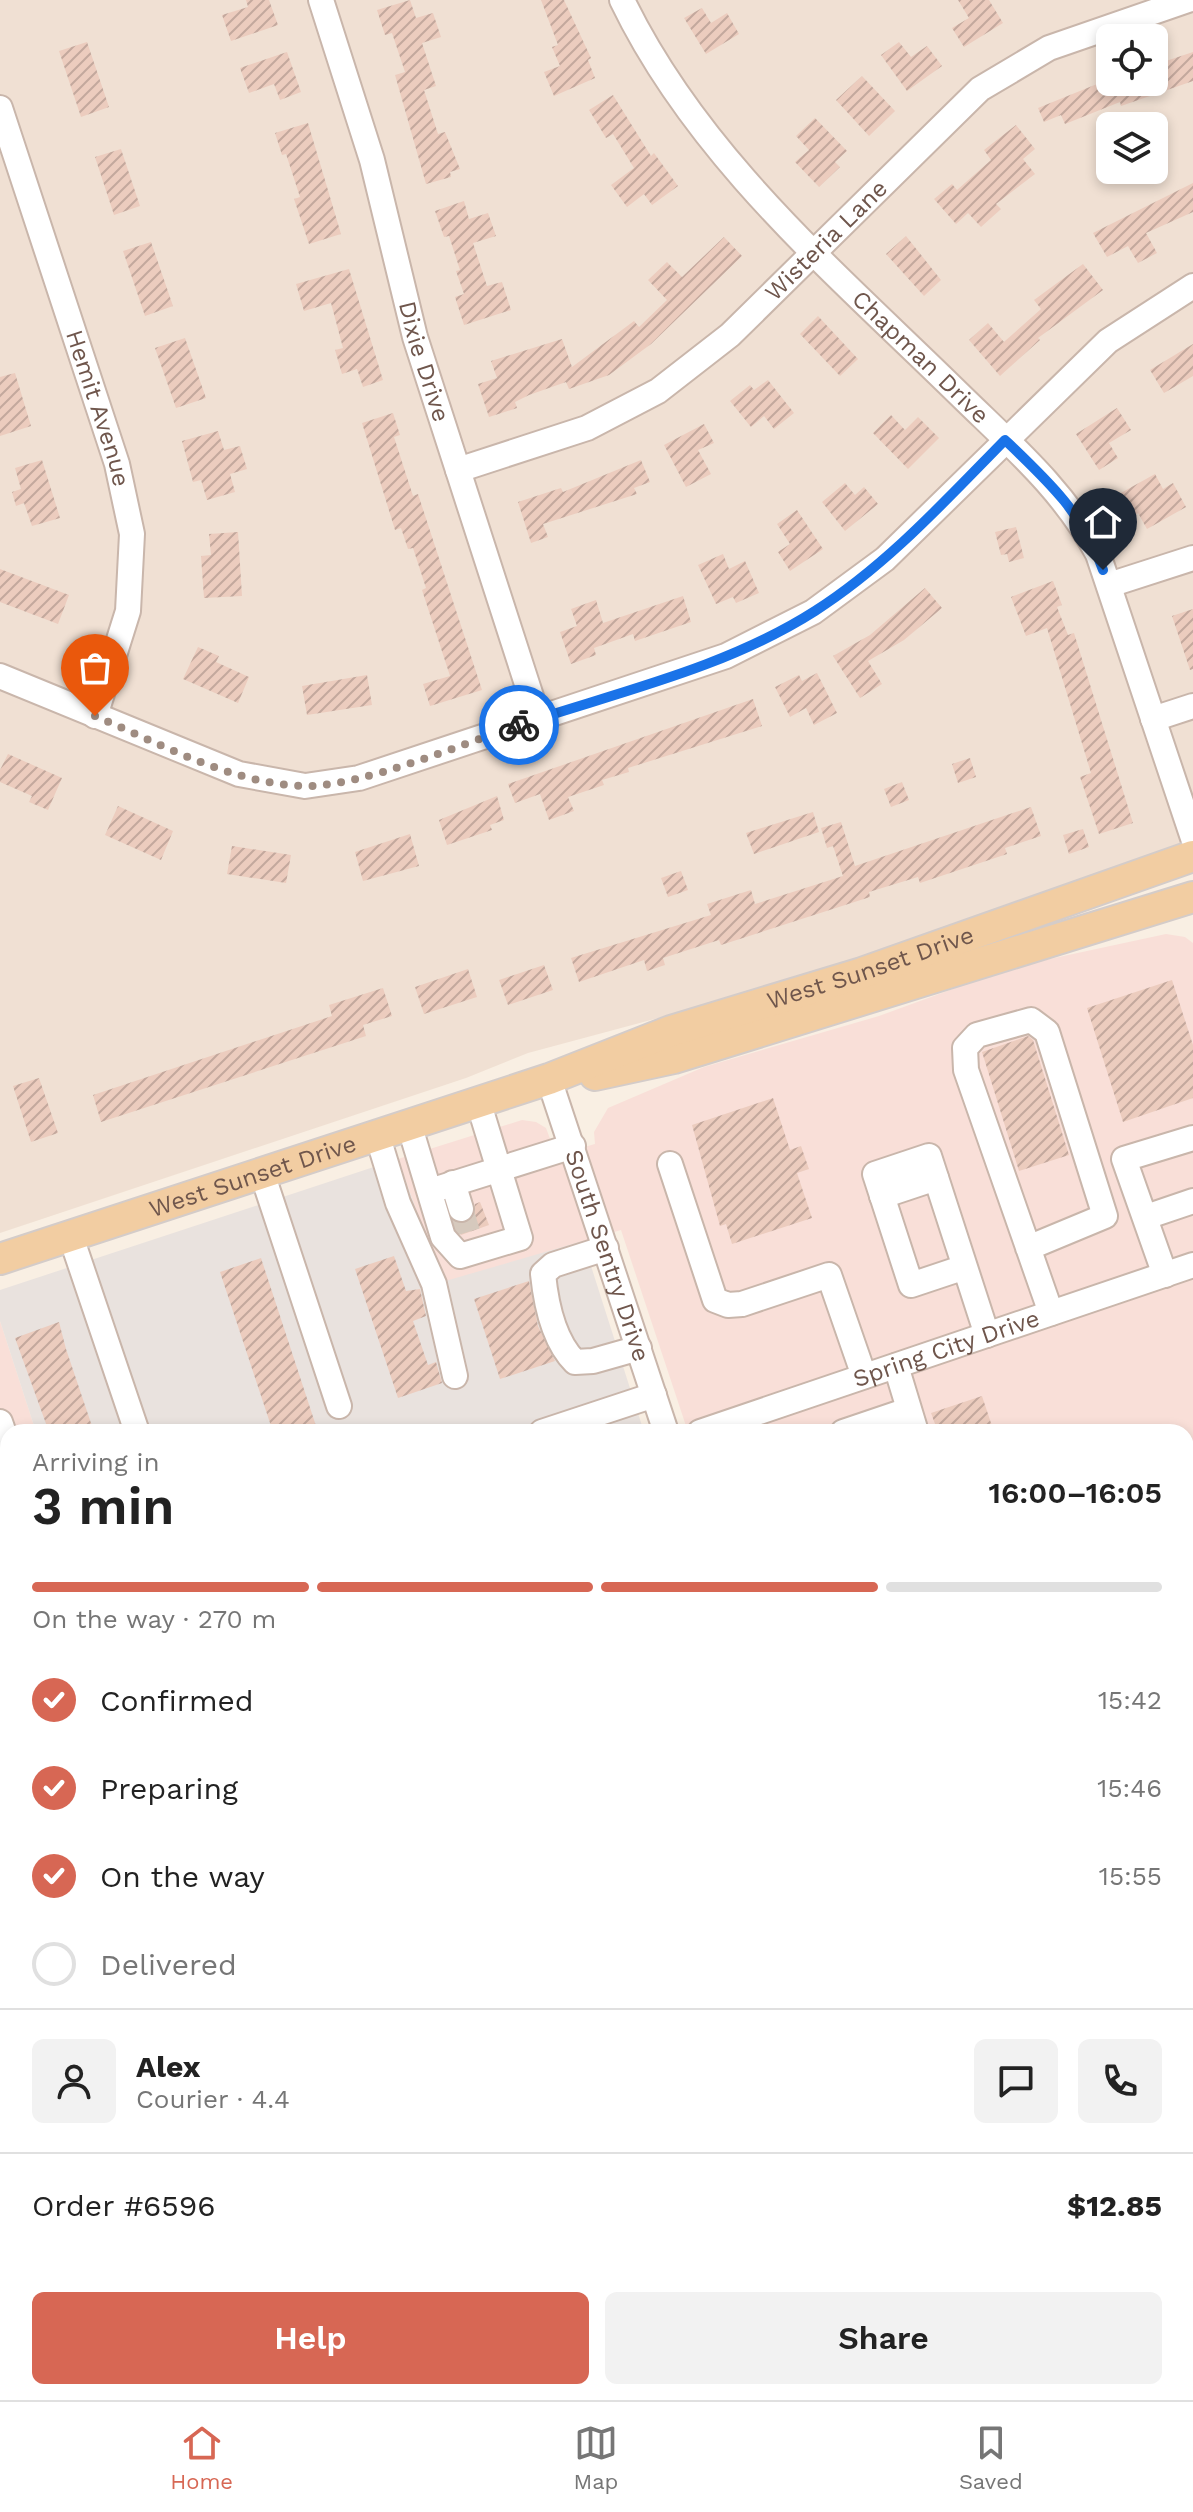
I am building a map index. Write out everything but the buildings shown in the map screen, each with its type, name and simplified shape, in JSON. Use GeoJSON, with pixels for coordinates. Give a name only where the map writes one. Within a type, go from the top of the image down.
{"type":"FeatureCollection","features":[{"type":"Feature","properties":{"kind":"main road","name":"West Sunset Drive"},"geometry":{"type":"LineString","coordinates":[[0,1259],[549,1079],[671,1031],[862,973],[1193,856]]}},
{"type":"Feature","properties":{"kind":"main road","name":"West Sunset Drive"},"geometry":{"type":"LineString","coordinates":[[549,1079],[593,1076],[674,1058],[1193,897]]}},
{"type":"Feature","properties":{"kind":"street","name":"Dixie Drive"},"geometry":{"type":"LineString","coordinates":[[321,0],[372,160],[415,337],[538,718]]}},
{"type":"Feature","properties":{"kind":"street","name":"Chapman Drive"},"geometry":{"type":"LineString","coordinates":[[622,0],[651,53],[703,130],[814,252],[1045,478],[1080,519],[1109,585],[1193,838]]}},
{"type":"Feature","properties":{"kind":"street","name":"Wisteria Lane"},"geometry":{"type":"LineString","coordinates":[[458,470],[587,428],[658,391],[730,335],[955,110],[1001,73],[1049,48],[1188,0]]}},
{"type":"Feature","properties":{"kind":"street","name":"Hemit Avenue"},"geometry":{"type":"LineString","coordinates":[[0,108],[117,464],[132,534],[128,611],[95,716]]}},
{"type":"Feature","properties":{"kind":"street"},"geometry":{"type":"LineString","coordinates":[[0,676],[239,774],[305,786],[359,778],[726,656],[813,612],[885,559],[1108,341],[1193,286]]}},
{"type":"Feature","properties":{"kind":"street"},"geometry":{"type":"LineString","coordinates":[[1109,585],[1193,558]]}},
{"type":"Feature","properties":{"kind":"street"},"geometry":{"type":"LineString","coordinates":[[1153,719],[1193,706]]}},
{"type":"Feature","properties":{"kind":"street"},"geometry":{"type":"LineString","coordinates":[[1028,1248],[1105,1216],[1047,1032],[1031,1020],[977,1035],[965,1048],[966,1070],[1028,1248],[1051,1313]]}},
{"type":"Feature","properties":{"kind":"street","name":"South Sentry Drive"},"geometry":{"type":"LineString","coordinates":[[549,1079],[663,1424]]}},
{"type":"Feature","properties":{"kind":"street"},"geometry":{"type":"LineString","coordinates":[[468,1231],[520,1238],[478,1101]]}},
{"type":"Feature","properties":{"kind":"street"},"geometry":{"type":"LineString","coordinates":[[409,1124],[468,1231],[460,1256],[443,1237],[441,1187]]}},
{"type":"Feature","properties":{"kind":"street"},"geometry":{"type":"LineString","coordinates":[[377,1134],[398,1203],[434,1284],[455,1376]]}},
{"type":"Feature","properties":{"kind":"street"},"geometry":{"type":"LineString","coordinates":[[1165,1275],[1124,1159],[1193,1138]]}},
{"type":"Feature","properties":{"kind":"street"},"geometry":{"type":"LineString","coordinates":[[441,1187],[573,1146]]}},
{"type":"Feature","properties":{"kind":"street"},"geometry":{"type":"LineString","coordinates":[[965,1267],[911,1285],[875,1174],[929,1156],[936,1178],[965,1267],[987,1335]]}},
{"type":"Feature","properties":{"kind":"street"},"geometry":{"type":"LineString","coordinates":[[670,1164],[715,1300],[728,1305],[742,1304],[829,1275],[864,1376]]}},
{"type":"Feature","properties":{"kind":"street"},"geometry":{"type":"LineString","coordinates":[[262,1173],[339,1406]]}},
{"type":"Feature","properties":{"kind":"street"},"geometry":{"type":"LineString","coordinates":[[1146,1217],[1193,1201]]}},
{"type":"Feature","properties":{"kind":"street"},"geometry":{"type":"LineString","coordinates":[[71,1237],[134,1424]]}},
{"type":"Feature","properties":{"kind":"street"},"geometry":{"type":"LineString","coordinates":[[606,1248],[553,1265],[543,1274],[554,1325],[564,1351],[575,1362],[593,1361],[639,1348]]}},
{"type":"Feature","properties":{"kind":"street","name":"Spring City Drive"},"geometry":{"type":"LineString","coordinates":[[723,1424],[1193,1265]]}},
{"type":"Feature","properties":{"kind":"street"},"geometry":{"type":"LineString","coordinates":[[896,1366],[912,1421]]}},
{"type":"Feature","properties":{"kind":"street"},"geometry":{"type":"LineString","coordinates":[[566,1424],[654,1395]]}},
{"type":"Feature","properties":{"kind":"shaded area"},"geometry":{"type":"Polygon","coordinates":[[[0,0],[1193,0],[1193,845],[770,988],[528,1053],[466,1078],[0,1233],[0,0]]]}},
{"type":"Feature","properties":{"kind":"shaded area"},"geometry":{"type":"Polygon","coordinates":[[[1166,934],[1185,937],[1193,943],[1193,1424],[685,1424],[621,1230],[442,1283],[398,1159],[522,1120],[536,1122],[546,1128],[556,1155],[595,1144],[594,1132],[608,1108],[704,1067],[879,1016],[1013,967],[1166,934]]]}},
{"type":"Feature","properties":{"kind":"shaded area"},"geometry":{"type":"Polygon","coordinates":[[[398,1159],[442,1282],[583,1241],[641,1424],[33,1424],[0,1321],[0,1290],[398,1159]]]}},
{"type":"Feature","properties":{"kind":"shaded area"},"geometry":{"type":"Polygon","coordinates":[[[0,1321],[33,1424],[0,1424],[0,1321]]]}},
{"type":"Feature","properties":{"kind":"tunnel"},"geometry":{"type":"LineString","coordinates":[[461,1209],[468,1232]]}},
{"type":"Feature","properties":{"kind":"way so far"},"geometry":{"type":"LineString","coordinates":[[95,716],[239,774],[305,786],[359,778],[519,725]]}},
{"type":"Feature","properties":{"kind":"route"},"geometry":{"type":"LineString","coordinates":[[519,725],[726,656],[813,612],[885,559],[1005,440],[1045,478],[1080,519],[1103,570]]}}]}
